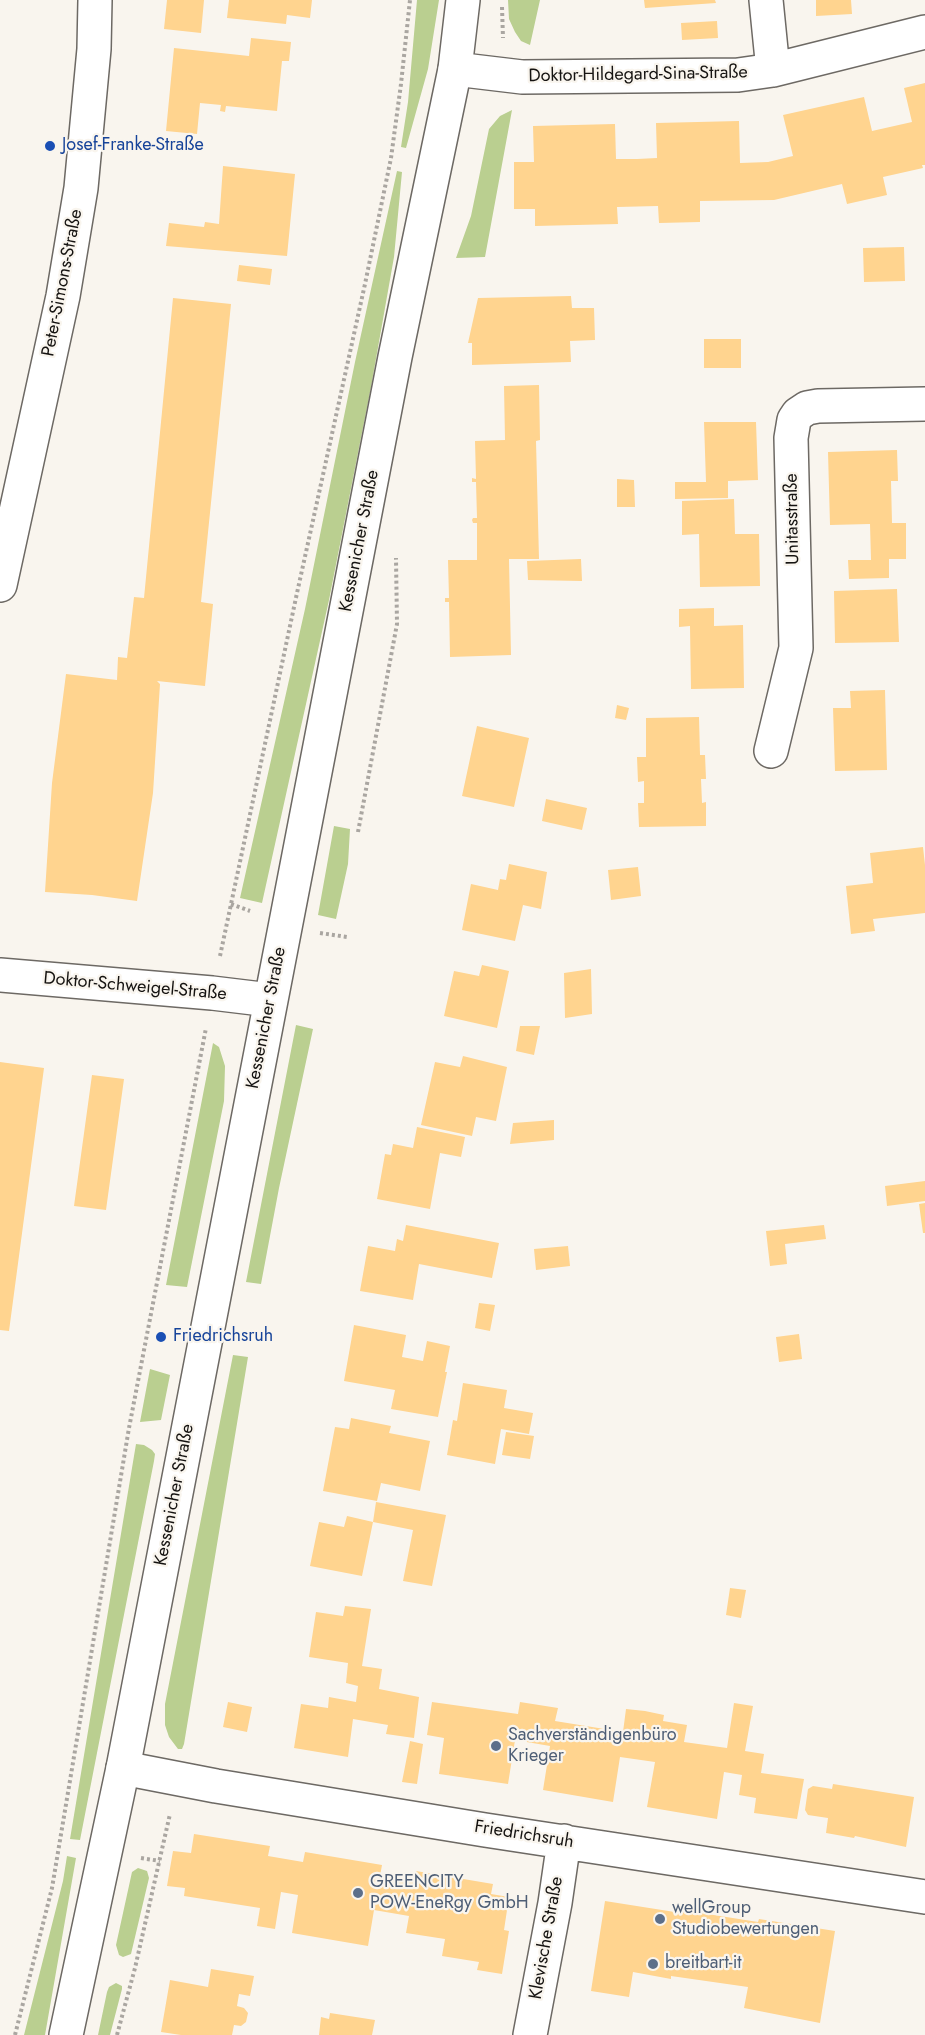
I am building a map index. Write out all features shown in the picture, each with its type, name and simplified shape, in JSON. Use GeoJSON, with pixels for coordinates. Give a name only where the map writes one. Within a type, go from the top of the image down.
{"type":"FeatureCollection","features":[{"type":"Feature","properties":{"kind":"street","name":"Peter-Simons-Straße"},"geometry":{"type":"LineString","coordinates":[[2,570],[63,296],[81,188],[94,50],[95,0]]}},
{"type":"Feature","properties":{"kind":"street","name":"Kessenicher Straße"},"geometry":{"type":"LineString","coordinates":[[66,2035],[123,1768],[395,357],[455,69],[463,0]]}},
{"type":"Feature","properties":{"kind":"street"},"geometry":{"type":"LineString","coordinates":[[766,0],[773,70]]}},
{"type":"Feature","properties":{"kind":"street","name":"Doktor-Hildegard-Sina-Straße"},"geometry":{"type":"LineString","coordinates":[[455,69],[522,77],[738,75],[773,70],[925,32]]}},
{"type":"Feature","properties":{"kind":"street","name":"Unitasstraße"},"geometry":{"type":"LineString","coordinates":[[771,751],[796,648],[791,438],[794,420],[807,408],[818,406],[925,404]]}},
{"type":"Feature","properties":{"kind":"street","name":"Doktor-Schweigel-Straße"},"geometry":{"type":"LineString","coordinates":[[0,975],[270,1000]]}},
{"type":"Feature","properties":{"kind":"street","name":"Friedrichsruh"},"geometry":{"type":"LineString","coordinates":[[123,1768],[216,1786],[925,1897]]}},
{"type":"Feature","properties":{"kind":"street","name":"Klevische Straße"},"geometry":{"type":"LineString","coordinates":[[530,2035],[555,1903],[564,1841]]}},
{"type":"Feature","properties":{"kind":"path"},"geometry":{"type":"LineString","coordinates":[[220,959],[386,181],[401,84],[410,0]]}},
{"type":"Feature","properties":{"kind":"path"},"geometry":{"type":"LineString","coordinates":[[358,832],[397,624],[396,548]]}},
{"type":"Feature","properties":{"kind":"path"},"geometry":{"type":"LineString","coordinates":[[15,2035],[52,1888],[129,1428],[205,1032]]}},
{"type":"Feature","properties":{"kind":"path"},"geometry":{"type":"LineString","coordinates":[[117,2035],[135,1968],[170,1810]]}},
{"type":"Feature","properties":{"kind":"green space"},"geometry":{"type":"Polygon","coordinates":[[[417,0],[439,0],[428,69],[406,148],[401,147],[408,102],[417,0]]]}},
{"type":"Feature","properties":{"kind":"green space"},"geometry":{"type":"Polygon","coordinates":[[[508,0],[540,0],[530,45],[521,41],[515,32],[509,19],[508,0]]]}},
{"type":"Feature","properties":{"kind":"green space"},"geometry":{"type":"Polygon","coordinates":[[[512,110],[485,257],[456,258],[471,216],[489,129],[500,116],[512,110]]]}},
{"type":"Feature","properties":{"kind":"green space"},"geometry":{"type":"Polygon","coordinates":[[[397,171],[402,172],[394,257],[371,387],[329,600],[262,903],[240,898],[305,609],[355,362],[397,171]]]}},
{"type":"Feature","properties":{"kind":"green space"},"geometry":{"type":"Polygon","coordinates":[[[334,826],[350,829],[348,864],[336,919],[318,915],[334,826]]]}},
{"type":"Feature","properties":{"kind":"green space"},"geometry":{"type":"Polygon","coordinates":[[[296,1025],[313,1029],[261,1284],[246,1282],[296,1025]]]}},
{"type":"Feature","properties":{"kind":"green space"},"geometry":{"type":"Polygon","coordinates":[[[213,1043],[219,1047],[225,1066],[224,1101],[187,1287],[166,1285],[213,1043]]]}},
{"type":"Feature","properties":{"kind":"green space"},"geometry":{"type":"Polygon","coordinates":[[[233,1355],[248,1357],[184,1744],[182,1749],[178,1749],[169,1737],[165,1725],[165,1704],[233,1355]]]}},
{"type":"Feature","properties":{"kind":"green space"},"geometry":{"type":"Polygon","coordinates":[[[150,1369],[170,1375],[161,1420],[140,1422],[150,1369]]]}},
{"type":"Feature","properties":{"kind":"green space"},"geometry":{"type":"Polygon","coordinates":[[[136,1444],[144,1445],[152,1450],[155,1454],[154,1461],[80,1840],[70,1839],[136,1444]]]}},
{"type":"Feature","properties":{"kind":"green space"},"geometry":{"type":"Polygon","coordinates":[[[67,1856],[76,1858],[45,2035],[24,2035],[63,1881],[67,1856]]]}},
{"type":"Feature","properties":{"kind":"green space"},"geometry":{"type":"Polygon","coordinates":[[[138,1868],[147,1871],[149,1878],[131,1954],[123,1957],[119,1955],[116,1945],[132,1872],[138,1868]]]}},
{"type":"Feature","properties":{"kind":"green space"},"geometry":{"type":"Polygon","coordinates":[[[116,1983],[122,1986],[122,1989],[110,2035],[98,2035],[107,1992],[109,1987],[116,1983]]]}},
{"type":"Feature","properties":{"kind":"building"},"geometry":{"type":"Polygon","coordinates":[[[167,0],[204,0],[201,33],[164,29],[167,0]]]}},
{"type":"Feature","properties":{"kind":"building"},"geometry":{"type":"Polygon","coordinates":[[[229,0],[312,0],[310,18],[287,15],[286,24],[227,18],[229,0]]]}},
{"type":"Feature","properties":{"kind":"building"},"geometry":{"type":"Polygon","coordinates":[[[644,0],[715,0],[716,3],[645,8],[644,0]]]}},
{"type":"Feature","properties":{"kind":"building"},"geometry":{"type":"Polygon","coordinates":[[[816,0],[851,0],[852,14],[816,16],[816,0]]]}},
{"type":"Feature","properties":{"kind":"building"},"geometry":{"type":"Polygon","coordinates":[[[717,21],[718,38],[682,40],[681,23],[717,21]]]}},
{"type":"Feature","properties":{"kind":"building"},"geometry":{"type":"Polygon","coordinates":[[[251,38],[291,42],[289,61],[282,61],[277,111],[226,106],[225,112],[220,111],[221,105],[200,103],[197,134],[166,131],[174,48],[249,56],[251,38]]]}},
{"type":"Feature","properties":{"kind":"building"},"geometry":{"type":"Polygon","coordinates":[[[925,83],[925,165],[922,165],[923,168],[883,177],[887,195],[847,204],[842,184],[774,200],[700,201],[700,222],[659,223],[658,206],[617,207],[618,224],[535,226],[535,209],[514,209],[514,162],[534,162],[533,126],[615,124],[616,159],[637,159],[657,158],[656,123],[739,121],[740,163],[768,162],[793,156],[783,115],[864,97],[872,131],[912,122],[904,88],[925,83]]]}},
{"type":"Feature","properties":{"kind":"building"},"geometry":{"type":"Polygon","coordinates":[[[223,166],[295,174],[287,256],[166,246],[169,223],[204,227],[205,222],[219,224],[223,166]]]}},
{"type":"Feature","properties":{"kind":"building"},"geometry":{"type":"Polygon","coordinates":[[[904,247],[905,281],[864,282],[863,248],[904,247]]]}},
{"type":"Feature","properties":{"kind":"building"},"geometry":{"type":"Polygon","coordinates":[[[239,265],[272,269],[270,285],[237,281],[239,265]]]}},
{"type":"Feature","properties":{"kind":"building"},"geometry":{"type":"Polygon","coordinates":[[[571,296],[572,308],[594,308],[595,340],[570,341],[571,362],[472,365],[472,343],[468,343],[478,298],[571,296]]]}},
{"type":"Feature","properties":{"kind":"building"},"geometry":{"type":"Polygon","coordinates":[[[173,298],[231,304],[201,602],[213,604],[205,686],[157,681],[160,684],[153,793],[137,901],[45,892],[52,783],[66,674],[117,680],[118,657],[127,658],[134,597],[144,598],[173,298]]]}},
{"type":"Feature","properties":{"kind":"building"},"geometry":{"type":"Polygon","coordinates":[[[704,339],[741,339],[741,368],[704,368],[704,339]]]}},
{"type":"Feature","properties":{"kind":"building"},"geometry":{"type":"Polygon","coordinates":[[[539,385],[540,440],[536,441],[539,559],[509,559],[511,655],[450,657],[449,602],[445,602],[445,598],[449,598],[448,560],[477,560],[477,523],[473,523],[472,520],[477,518],[476,482],[472,482],[472,478],[476,479],[475,441],[505,440],[504,386],[539,385]]]}},
{"type":"Feature","properties":{"kind":"building"},"geometry":{"type":"Polygon","coordinates":[[[704,422],[756,422],[758,480],[728,481],[728,498],[675,499],[675,482],[706,482],[704,422]]]}},
{"type":"Feature","properties":{"kind":"building"},"geometry":{"type":"Polygon","coordinates":[[[897,450],[898,481],[891,481],[892,523],[906,523],[906,559],[889,559],[889,578],[849,579],[848,560],[871,560],[870,524],[830,525],[828,452],[897,450]]]}},
{"type":"Feature","properties":{"kind":"building"},"geometry":{"type":"Polygon","coordinates":[[[617,479],[634,480],[635,507],[617,507],[617,479]]]}},
{"type":"Feature","properties":{"kind":"building"},"geometry":{"type":"Polygon","coordinates":[[[734,499],[735,534],[759,534],[760,586],[700,587],[699,534],[682,535],[682,501],[734,499]]]}},
{"type":"Feature","properties":{"kind":"building"},"geometry":{"type":"Polygon","coordinates":[[[581,559],[582,581],[528,580],[527,561],[581,559]]]}},
{"type":"Feature","properties":{"kind":"building"},"geometry":{"type":"Polygon","coordinates":[[[897,589],[899,642],[835,643],[834,591],[897,589]]]}},
{"type":"Feature","properties":{"kind":"building"},"geometry":{"type":"Polygon","coordinates":[[[714,608],[714,626],[743,625],[744,688],[691,689],[690,626],[679,627],[679,609],[714,608]]]}},
{"type":"Feature","properties":{"kind":"building"},"geometry":{"type":"Polygon","coordinates":[[[885,690],[887,770],[835,771],[833,708],[851,708],[850,691],[885,690]]]}},
{"type":"Feature","properties":{"kind":"building"},"geometry":{"type":"Polygon","coordinates":[[[617,705],[629,708],[626,720],[615,718],[617,705]]]}},
{"type":"Feature","properties":{"kind":"building"},"geometry":{"type":"Polygon","coordinates":[[[699,717],[700,755],[705,755],[706,779],[701,779],[702,803],[706,802],[706,826],[639,827],[638,803],[644,803],[644,781],[638,782],[637,757],[646,757],[646,718],[699,717]]]}},
{"type":"Feature","properties":{"kind":"building"},"geometry":{"type":"Polygon","coordinates":[[[477,726],[529,738],[514,807],[462,796],[477,726]]]}},
{"type":"Feature","properties":{"kind":"building"},"geometry":{"type":"Polygon","coordinates":[[[546,799],[587,808],[582,830],[542,821],[546,799]]]}},
{"type":"Feature","properties":{"kind":"building"},"geometry":{"type":"Polygon","coordinates":[[[923,847],[925,913],[873,919],[875,931],[851,934],[846,886],[873,883],[870,853],[923,847]]]}},
{"type":"Feature","properties":{"kind":"building"},"geometry":{"type":"Polygon","coordinates":[[[509,864],[547,872],[541,909],[523,905],[515,941],[462,930],[471,884],[498,890],[500,879],[506,880],[509,864]]]}},
{"type":"Feature","properties":{"kind":"building"},"geometry":{"type":"Polygon","coordinates":[[[638,867],[641,896],[611,900],[608,870],[638,867]]]}},
{"type":"Feature","properties":{"kind":"building"},"geometry":{"type":"Polygon","coordinates":[[[482,965],[509,971],[497,1028],[444,1016],[454,971],[479,976],[482,965]]]}},
{"type":"Feature","properties":{"kind":"building"},"geometry":{"type":"Polygon","coordinates":[[[591,969],[592,1014],[565,1018],[564,973],[591,969]]]}},
{"type":"Feature","properties":{"kind":"building"},"geometry":{"type":"Polygon","coordinates":[[[520,1026],[540,1026],[534,1055],[516,1051],[520,1026]]]}},
{"type":"Feature","properties":{"kind":"building"},"geometry":{"type":"Polygon","coordinates":[[[463,1056],[507,1067],[496,1121],[476,1117],[472,1136],[421,1125],[435,1062],[460,1067],[463,1056]]]}},
{"type":"Feature","properties":{"kind":"building"},"geometry":{"type":"Polygon","coordinates":[[[0,1062],[44,1068],[9,1331],[0,1330],[0,1062]]]}},
{"type":"Feature","properties":{"kind":"building"},"geometry":{"type":"Polygon","coordinates":[[[92,1075],[124,1079],[106,1210],[74,1206],[92,1075]]]}},
{"type":"Feature","properties":{"kind":"building"},"geometry":{"type":"Polygon","coordinates":[[[554,1120],[554,1140],[510,1144],[513,1123],[554,1120]]]}},
{"type":"Feature","properties":{"kind":"building"},"geometry":{"type":"Polygon","coordinates":[[[417,1127],[465,1137],[461,1157],[440,1153],[430,1209],[377,1199],[385,1154],[391,1155],[393,1144],[413,1148],[417,1127]]]}},
{"type":"Feature","properties":{"kind":"building"},"geometry":{"type":"Polygon","coordinates":[[[925,1181],[925,1201],[887,1206],[885,1186],[925,1181]]]}},
{"type":"Feature","properties":{"kind":"building"},"geometry":{"type":"Polygon","coordinates":[[[925,1203],[925,1233],[923,1233],[919,1204],[925,1203]]]}},
{"type":"Feature","properties":{"kind":"building"},"geometry":{"type":"Polygon","coordinates":[[[406,1225],[499,1243],[492,1278],[419,1264],[413,1300],[360,1291],[368,1246],[395,1251],[397,1239],[403,1241],[406,1225]]]}},
{"type":"Feature","properties":{"kind":"building"},"geometry":{"type":"Polygon","coordinates":[[[824,1225],[826,1239],[785,1244],[787,1264],[770,1266],[766,1231],[824,1225]]]}},
{"type":"Feature","properties":{"kind":"building"},"geometry":{"type":"Polygon","coordinates":[[[568,1246],[570,1266],[536,1270],[534,1249],[568,1246]]]}},
{"type":"Feature","properties":{"kind":"building"},"geometry":{"type":"Polygon","coordinates":[[[479,1303],[495,1305],[490,1331],[475,1328],[479,1303]]]}},
{"type":"Feature","properties":{"kind":"building"},"geometry":{"type":"Polygon","coordinates":[[[354,1325],[406,1335],[402,1357],[423,1361],[427,1341],[450,1346],[438,1417],[391,1409],[395,1390],[344,1381],[354,1325]]]}},
{"type":"Feature","properties":{"kind":"building"},"geometry":{"type":"Polygon","coordinates":[[[799,1334],[802,1359],[779,1362],[776,1337],[799,1334]]]}},
{"type":"Feature","properties":{"kind":"building"},"geometry":{"type":"Polygon","coordinates":[[[463,1383],[507,1390],[504,1408],[533,1413],[529,1434],[501,1429],[495,1464],[447,1455],[453,1420],[457,1421],[463,1383]]]}},
{"type":"Feature","properties":{"kind":"building"},"geometry":{"type":"Polygon","coordinates":[[[351,1418],[391,1426],[389,1433],[430,1441],[420,1491],[381,1483],[377,1501],[323,1491],[335,1427],[349,1429],[351,1418]]]}},
{"type":"Feature","properties":{"kind":"building"},"geometry":{"type":"Polygon","coordinates":[[[506,1432],[534,1436],[530,1459],[502,1455],[506,1432]]]}},
{"type":"Feature","properties":{"kind":"building"},"geometry":{"type":"Polygon","coordinates":[[[376,1502],[446,1515],[432,1586],[403,1581],[413,1530],[373,1522],[376,1502]]]}},
{"type":"Feature","properties":{"kind":"building"},"geometry":{"type":"Polygon","coordinates":[[[347,1516],[373,1522],[362,1576],[310,1566],[319,1522],[344,1527],[347,1516]]]}},
{"type":"Feature","properties":{"kind":"building"},"geometry":{"type":"Polygon","coordinates":[[[730,1588],[746,1590],[741,1618],[726,1615],[730,1588]]]}},
{"type":"Feature","properties":{"kind":"building"},"geometry":{"type":"Polygon","coordinates":[[[345,1606],[371,1609],[362,1666],[382,1669],[379,1689],[419,1697],[414,1738],[386,1734],[388,1725],[353,1719],[348,1757],[294,1748],[301,1704],[328,1708],[329,1697],[356,1702],[358,1686],[346,1683],[348,1663],[309,1657],[316,1612],[343,1616],[345,1606]]]}},
{"type":"Feature","properties":{"kind":"building"},"geometry":{"type":"Polygon","coordinates":[[[228,1702],[252,1707],[247,1732],[223,1727],[228,1702]]]}},
{"type":"Feature","properties":{"kind":"building"},"geometry":{"type":"Polygon","coordinates":[[[432,1702],[518,1714],[520,1702],[558,1708],[555,1721],[623,1732],[626,1709],[645,1711],[664,1715],[663,1721],[687,1725],[684,1742],[727,1748],[734,1703],[753,1706],[745,1751],[764,1754],[761,1773],[804,1779],[797,1819],[754,1813],[756,1798],[739,1795],[742,1775],[724,1772],[717,1819],[647,1807],[655,1762],[620,1757],[613,1802],[543,1790],[550,1746],[515,1740],[508,1784],[439,1774],[444,1738],[427,1735],[432,1702]]]}},
{"type":"Feature","properties":{"kind":"building"},"geometry":{"type":"Polygon","coordinates":[[[410,1741],[423,1744],[417,1784],[402,1782],[410,1741]]]}},
{"type":"Feature","properties":{"kind":"building"},"geometry":{"type":"Polygon","coordinates":[[[833,1784],[914,1797],[906,1847],[855,1836],[854,1838],[826,1833],[828,1818],[808,1815],[805,1810],[808,1789],[813,1786],[832,1789],[833,1784]]]}},
{"type":"Feature","properties":{"kind":"building"},"geometry":{"type":"Polygon","coordinates":[[[194,1834],[270,1846],[268,1856],[303,1862],[305,1852],[382,1865],[380,1876],[415,1881],[416,1871],[493,1884],[491,1894],[509,1897],[504,1930],[509,1931],[502,1974],[477,1970],[479,1962],[442,1956],[445,1939],[406,1933],[409,1916],[374,1910],[368,1946],[292,1933],[298,1895],[281,1892],[275,1929],[257,1926],[260,1908],[184,1896],[185,1888],[167,1886],[173,1851],[191,1853],[194,1834]]]}},
{"type":"Feature","properties":{"kind":"building"},"geometry":{"type":"Polygon","coordinates":[[[605,1901],[758,1922],[759,1919],[835,1931],[820,2023],[744,2008],[748,1987],[671,1976],[671,1979],[633,1972],[629,1997],[591,1991],[605,1901]]]}},
{"type":"Feature","properties":{"kind":"building"},"geometry":{"type":"Polygon","coordinates":[[[211,1969],[254,1976],[250,1996],[239,1994],[237,2006],[244,2008],[248,2013],[246,2022],[241,2026],[234,2025],[232,2035],[181,2035],[161,2032],[170,1980],[208,1987],[211,1969]]]}},
{"type":"Feature","properties":{"kind":"building"},"geometry":{"type":"Polygon","coordinates":[[[330,2013],[375,2020],[372,2035],[319,2035],[321,2017],[329,2019],[330,2013]]]}},
{"type":"Feature","properties":{"kind":"place","name":"Josef-Franke-Straße"},"geometry":{"type":"Point","coordinates":[50,146]}},
{"type":"Feature","properties":{"kind":"place","name":"Friedrichsruh"},"geometry":{"type":"Point","coordinates":[161,1337]}},
{"type":"Feature","properties":{"kind":"place","name":"Sachverständigenbüro Krieger"},"geometry":{"type":"Point","coordinates":[496,1746]}},
{"type":"Feature","properties":{"kind":"place","name":"GREENCITY POW-EneRgy GmbH"},"geometry":{"type":"Point","coordinates":[358,1893]}},
{"type":"Feature","properties":{"kind":"place","name":"wellGroup Studiobewertungen"},"geometry":{"type":"Point","coordinates":[660,1919]}},
{"type":"Feature","properties":{"kind":"place","name":"breitbart-it"},"geometry":{"type":"Point","coordinates":[653,1964]}}]}
